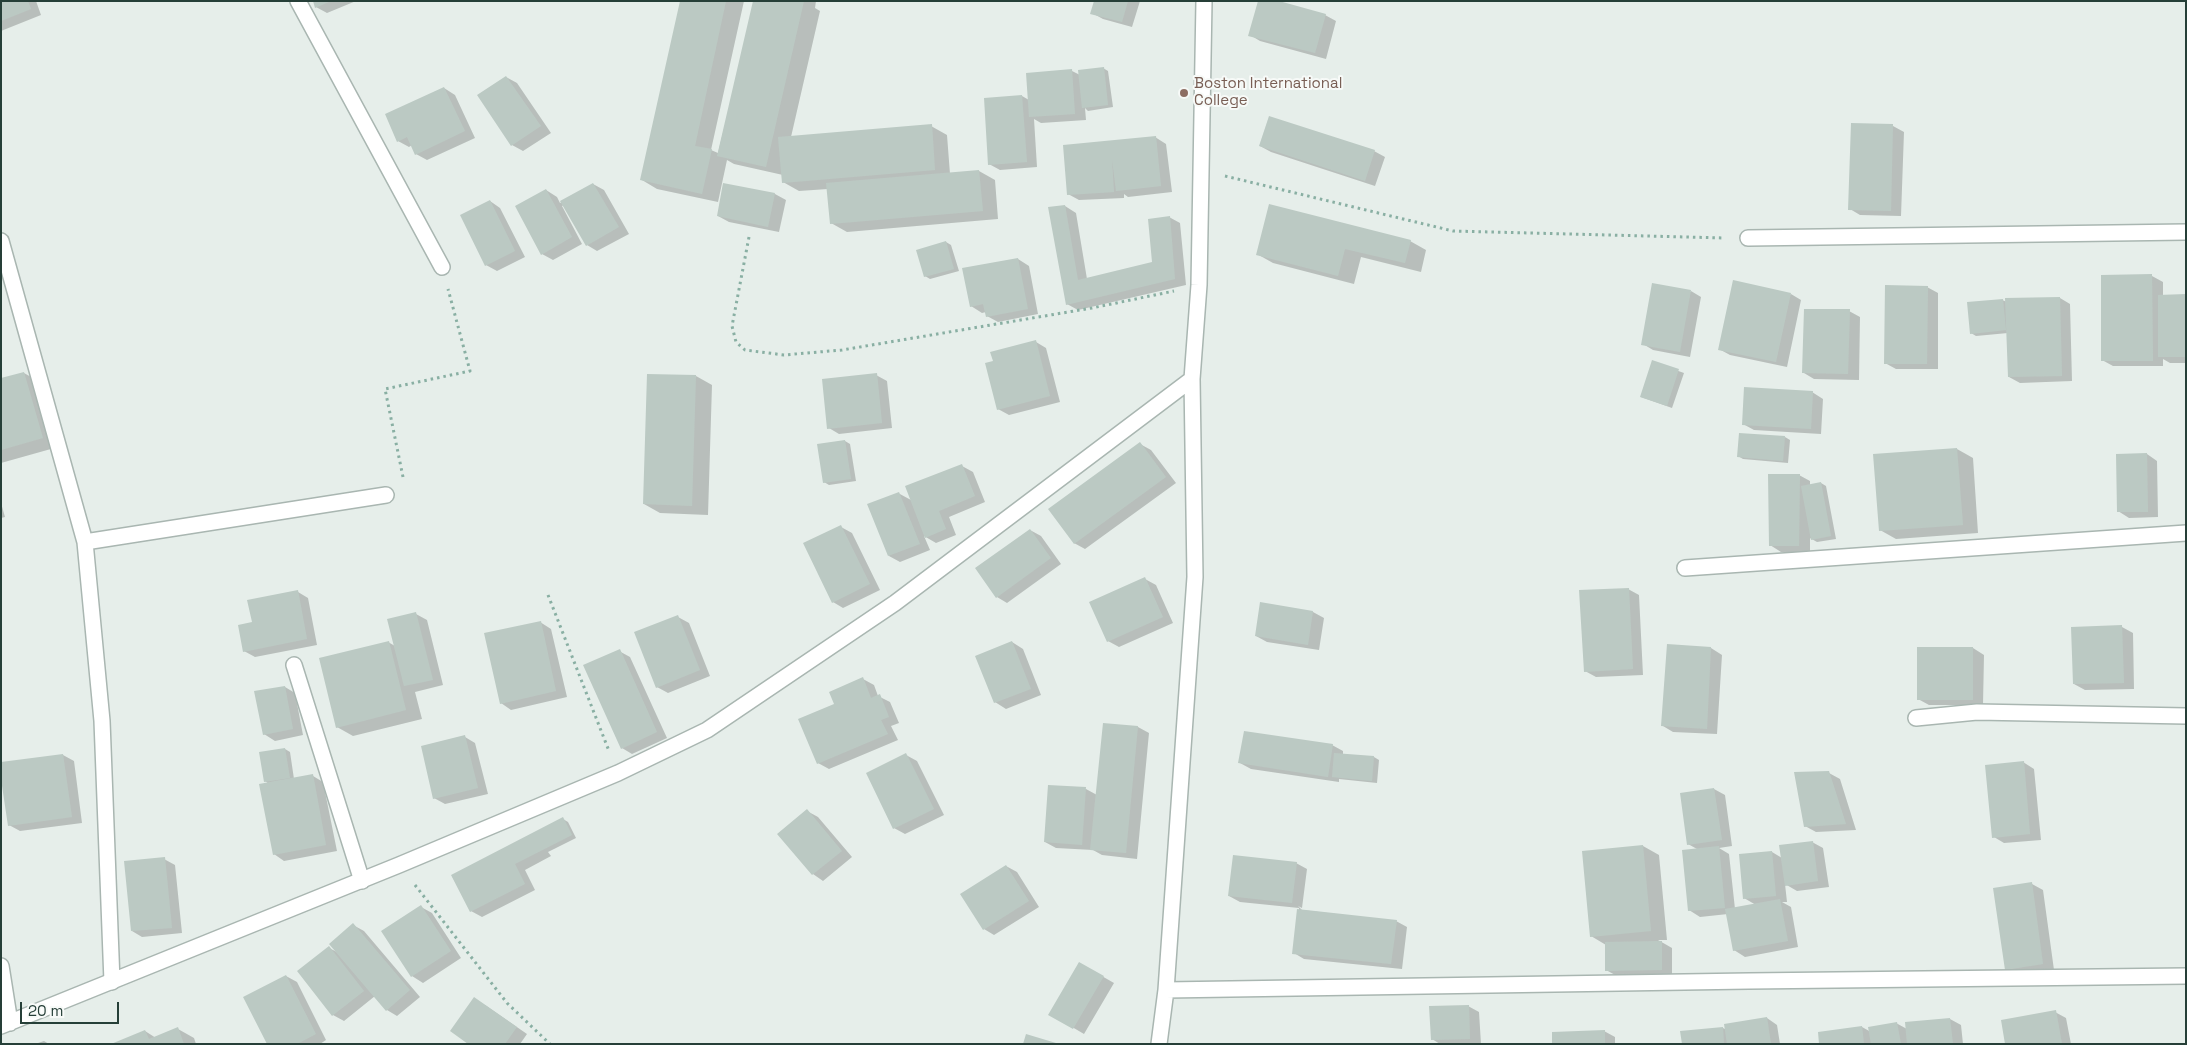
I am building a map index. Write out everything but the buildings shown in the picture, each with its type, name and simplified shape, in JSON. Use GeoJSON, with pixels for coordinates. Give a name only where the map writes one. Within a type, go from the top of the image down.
{"type":"FeatureCollection","features":[{"type":"Feature","properties":{"kind":"street"},"geometry":{"type":"LineString","coordinates":[[298,1],[442,267]]}},
{"type":"Feature","properties":{"kind":"street"},"geometry":{"type":"LineString","coordinates":[[1159,1044],[1166,990],[1195,577],[1192,379],[1199,285],[1204,1]]}},
{"type":"Feature","properties":{"kind":"street"},"geometry":{"type":"LineString","coordinates":[[1748,238],[2186,232]]}},
{"type":"Feature","properties":{"kind":"street"},"geometry":{"type":"LineString","coordinates":[[1,241],[85,542],[102,721],[112,982]]}},
{"type":"Feature","properties":{"kind":"street"},"geometry":{"type":"LineString","coordinates":[[1,966],[5,1025],[399,865],[618,773],[707,730],[895,603],[1192,379]]}},
{"type":"Feature","properties":{"kind":"street"},"geometry":{"type":"LineString","coordinates":[[85,542],[386,495]]}},
{"type":"Feature","properties":{"kind":"street"},"geometry":{"type":"LineString","coordinates":[[1685,568],[2186,533]]}},
{"type":"Feature","properties":{"kind":"street"},"geometry":{"type":"LineString","coordinates":[[294,665],[362,880]]}},
{"type":"Feature","properties":{"kind":"street"},"geometry":{"type":"LineString","coordinates":[[1916,718],[1977,712],[2186,716]]}},
{"type":"Feature","properties":{"kind":"street"},"geometry":{"type":"LineString","coordinates":[[1166,990],[2186,976]]}},
{"type":"Feature","properties":{"kind":"path"},"geometry":{"type":"LineString","coordinates":[[1202,170],[1454,231],[1748,238]]}},
{"type":"Feature","properties":{"kind":"path"},"geometry":{"type":"LineString","coordinates":[[749,237],[732,326],[736,342],[745,350],[784,355],[842,350],[1092,308],[1199,285]]}},
{"type":"Feature","properties":{"kind":"path"},"geometry":{"type":"LineString","coordinates":[[386,495],[406,492],[385,389],[470,371],[442,267]]}},
{"type":"Feature","properties":{"kind":"path"},"geometry":{"type":"LineString","coordinates":[[548,595],[618,773]]}},
{"type":"Feature","properties":{"kind":"path"},"geometry":{"type":"LineString","coordinates":[[399,865],[507,1003],[550,1044]]}},
{"type":"Feature","properties":{"kind":"place","name":"Boston International College"},"geometry":{"type":"Point","coordinates":[1184,93]}}]}
